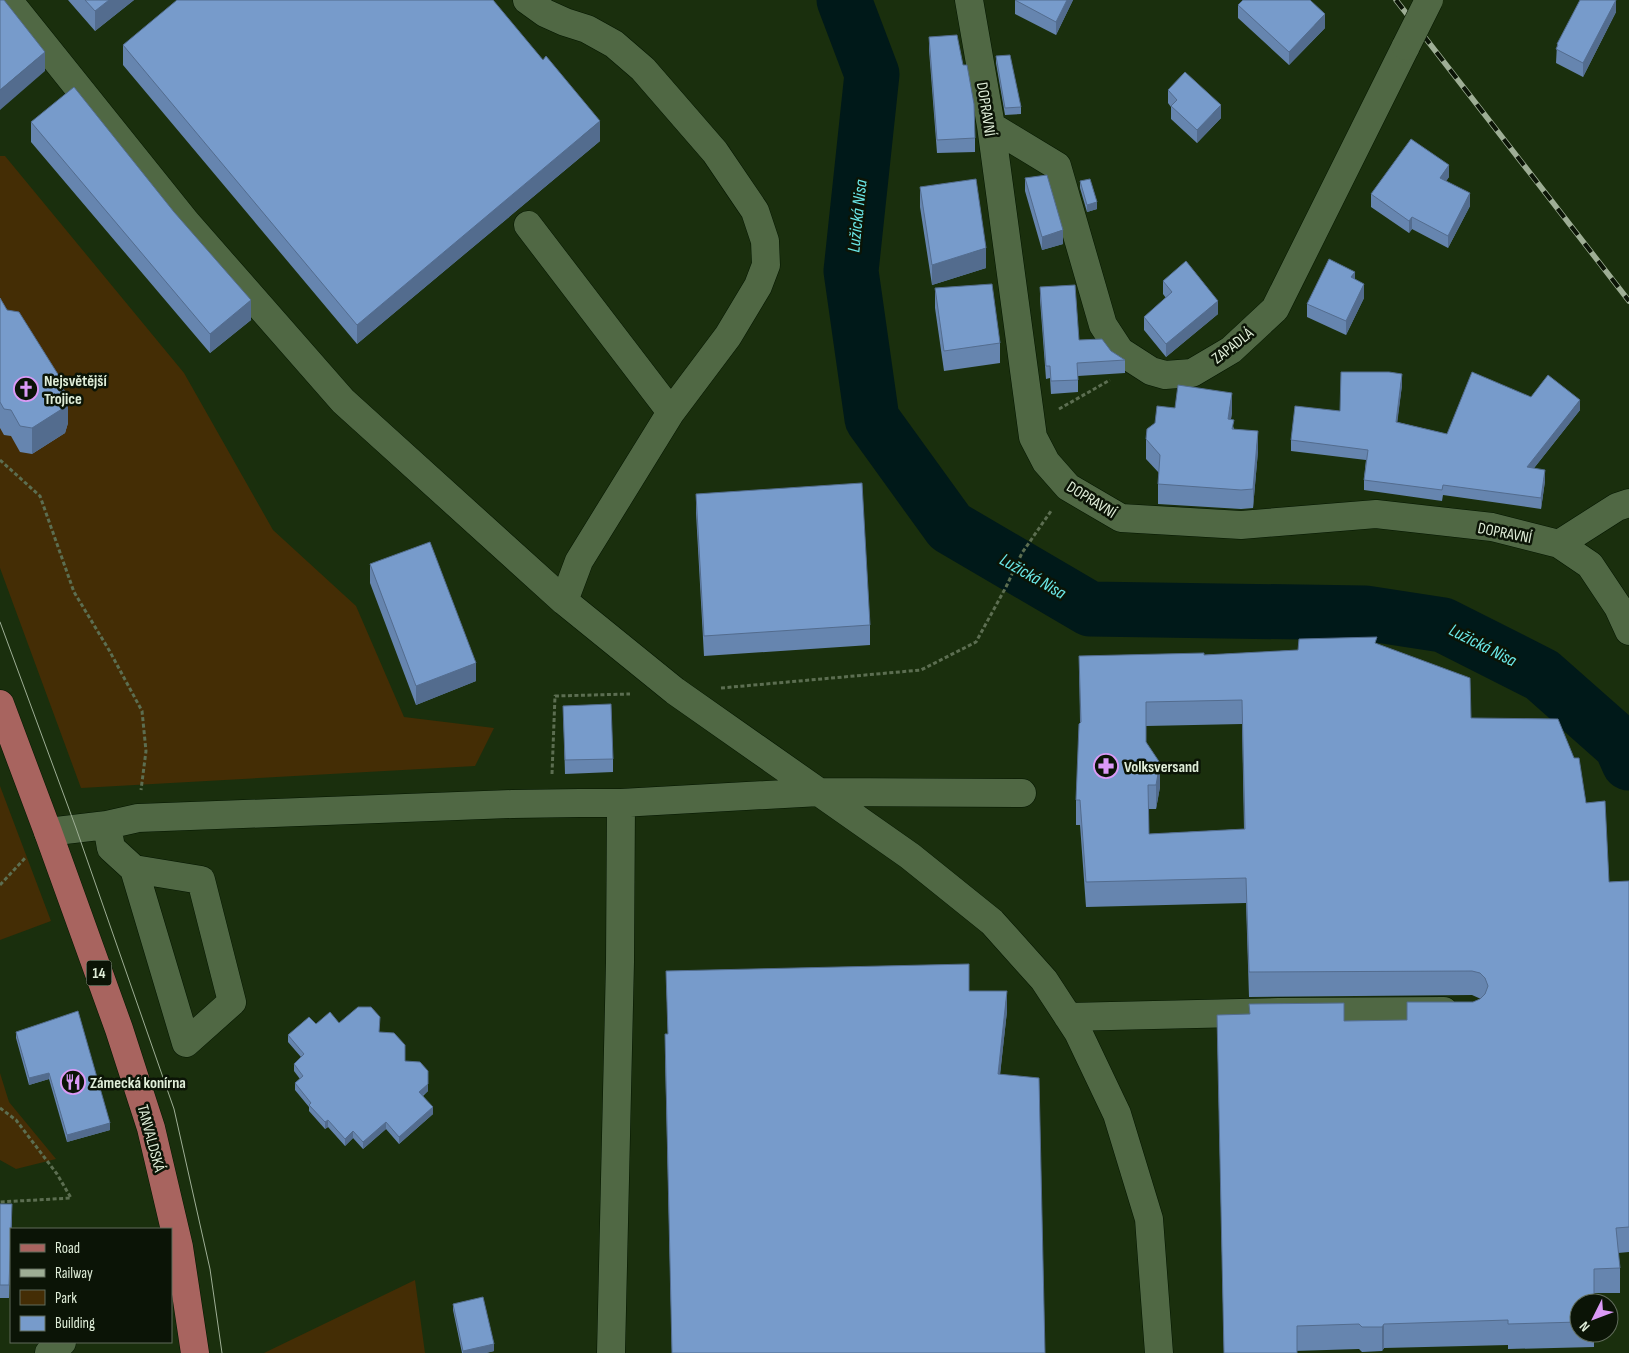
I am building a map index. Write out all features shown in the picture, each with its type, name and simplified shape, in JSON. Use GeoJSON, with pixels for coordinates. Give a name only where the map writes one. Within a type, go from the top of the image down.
{"type":"FeatureCollection","features":[{"type":"Feature","properties":{"kind":"main road","name":"TANVALDSKÁ"},"geometry":{"type":"LineString","coordinates":[[0,704],[119,1029],[147,1115],[170,1228]]}},
{"type":"Feature","properties":{"kind":"main road","name":"TANVALDSKÁ"},"geometry":{"type":"LineString","coordinates":[[172,1236],[196,1353]]}},
{"type":"Feature","properties":{"kind":"street"},"geometry":{"type":"LineString","coordinates":[[8,0],[186,222],[343,401],[564,601],[675,691],[910,856],[992,922],[1044,980],[1078,1032],[1117,1114],[1149,1219],[1159,1353]]}},
{"type":"Feature","properties":{"kind":"street"},"geometry":{"type":"LineString","coordinates":[[527,0],[545,13],[565,22],[587,28],[614,44],[644,69],[715,152],[755,211],[765,240],[766,265],[758,286],[728,336],[671,412],[580,561],[564,601]]}},
{"type":"Feature","properties":{"kind":"street","name":"DOPRAVNÍ"},"geometry":{"type":"LineString","coordinates":[[970,0],[991,126],[1033,437],[1046,462],[1068,487],[1121,518],[1241,525],[1376,514],[1492,527],[1559,544],[1590,565],[1618,607],[1629,632]]}},
{"type":"Feature","properties":{"kind":"street","name":"ZAPADLÁ"},"geometry":{"type":"LineString","coordinates":[[991,126],[1057,166],[1103,326],[1120,351],[1151,371],[1165,375],[1192,373],[1231,350],[1275,308],[1429,0]]}},
{"type":"Feature","properties":{"kind":"street"},"geometry":{"type":"LineString","coordinates":[[528,225],[671,412]]}},
{"type":"Feature","properties":{"kind":"street"},"geometry":{"type":"LineString","coordinates":[[1559,544],[1617,507],[1629,503]]}},
{"type":"Feature","properties":{"kind":"street"},"geometry":{"type":"LineString","coordinates":[[48,832],[107,825],[138,818],[580,802],[621,804],[820,792],[1022,793]]}},
{"type":"Feature","properties":{"kind":"street"},"geometry":{"type":"LineString","coordinates":[[611,1353],[621,804]]}},
{"type":"Feature","properties":{"kind":"street"},"geometry":{"type":"LineString","coordinates":[[107,825],[111,848],[134,869],[186,1043],[232,1002],[201,880],[134,869]]}},
{"type":"Feature","properties":{"kind":"street"},"geometry":{"type":"LineString","coordinates":[[1068,1017],[1278,1012],[1472,1011]]}},
{"type":"Feature","properties":{"kind":"street"},"geometry":{"type":"LineString","coordinates":[[49,1353],[61,1343]]}},
{"type":"Feature","properties":{"kind":"path"},"geometry":{"type":"LineString","coordinates":[[1055,411],[1114,377]]}},
{"type":"Feature","properties":{"kind":"path"},"geometry":{"type":"LineString","coordinates":[[0,460],[40,496],[74,592],[109,650],[142,711],[146,751],[138,818]]}},
{"type":"Feature","properties":{"kind":"path"},"geometry":{"type":"LineString","coordinates":[[675,691],[921,670],[976,642],[1022,553],[1068,487]]}},
{"type":"Feature","properties":{"kind":"path"},"geometry":{"type":"LineString","coordinates":[[552,778],[555,696],[631,694]]}},
{"type":"Feature","properties":{"kind":"path"},"geometry":{"type":"LineString","coordinates":[[0,1108],[16,1120],[57,1174],[71,1198],[0,1202]]}},
{"type":"Feature","properties":{"kind":"green space"},"geometry":{"type":"Polygon","coordinates":[[[0,156],[5,156],[184,373],[273,530],[356,606],[404,717],[494,728],[475,766],[81,788],[0,568],[0,156]]]}},
{"type":"Feature","properties":{"kind":"green space"},"geometry":{"type":"Polygon","coordinates":[[[0,786],[51,921],[0,940],[0,786]]]}},
{"type":"Feature","properties":{"kind":"green space"},"geometry":{"type":"Polygon","coordinates":[[[0,1073],[9,1102],[56,1159],[16,1169],[0,1160],[0,1073]]]}},
{"type":"Feature","properties":{"kind":"green space"},"geometry":{"type":"Polygon","coordinates":[[[415,1280],[425,1353],[264,1353],[415,1280]]]}},
{"type":"Feature","properties":{"kind":"building"},"geometry":{"type":"Polygon","coordinates":[[[0,0],[4,0],[45,52],[0,90],[0,0]]]}},
{"type":"Feature","properties":{"kind":"building"},"geometry":{"type":"Polygon","coordinates":[[[85,0],[109,0],[95,11],[85,0]]]}},
{"type":"Feature","properties":{"kind":"building"},"geometry":{"type":"Polygon","coordinates":[[[177,0],[493,0],[543,60],[546,56],[600,121],[357,325],[123,45],[177,0]]]}},
{"type":"Feature","properties":{"kind":"building"},"geometry":{"type":"Polygon","coordinates":[[[1015,0],[1067,0],[1056,22],[1015,0]]]}},
{"type":"Feature","properties":{"kind":"building"},"geometry":{"type":"Polygon","coordinates":[[[1243,0],[1310,0],[1325,14],[1289,52],[1238,5],[1243,0]]]}},
{"type":"Feature","properties":{"kind":"building"},"geometry":{"type":"Polygon","coordinates":[[[1580,0],[1616,0],[1583,63],[1556,49],[1580,0]]]}},
{"type":"Feature","properties":{"kind":"building"},"geometry":{"type":"Polygon","coordinates":[[[957,35],[963,65],[967,65],[974,104],[975,138],[937,140],[929,37],[957,35]]]}},
{"type":"Feature","properties":{"kind":"building"},"geometry":{"type":"Polygon","coordinates":[[[1010,55],[1021,107],[1005,108],[996,56],[1010,55]]]}},
{"type":"Feature","properties":{"kind":"building"},"geometry":{"type":"Polygon","coordinates":[[[1185,72],[1221,105],[1197,130],[1171,106],[1177,100],[1168,90],[1185,72]]]}},
{"type":"Feature","properties":{"kind":"building"},"geometry":{"type":"Polygon","coordinates":[[[74,87],[174,212],[251,300],[210,334],[31,122],[74,87]]]}},
{"type":"Feature","properties":{"kind":"building"},"geometry":{"type":"Polygon","coordinates":[[[1411,139],[1449,165],[1440,178],[1470,193],[1448,236],[1412,217],[1409,221],[1371,194],[1411,139]]]}},
{"type":"Feature","properties":{"kind":"building"},"geometry":{"type":"Polygon","coordinates":[[[1047,175],[1063,230],[1042,237],[1025,178],[1047,175]]]}},
{"type":"Feature","properties":{"kind":"building"},"geometry":{"type":"Polygon","coordinates":[[[976,179],[986,248],[932,265],[920,187],[976,179]]]}},
{"type":"Feature","properties":{"kind":"building"},"geometry":{"type":"Polygon","coordinates":[[[1090,179],[1097,202],[1087,205],[1080,181],[1090,179]]]}},
{"type":"Feature","properties":{"kind":"building"},"geometry":{"type":"Polygon","coordinates":[[[1329,259],[1355,272],[1351,277],[1364,284],[1346,321],[1307,304],[1329,259]]]}},
{"type":"Feature","properties":{"kind":"building"},"geometry":{"type":"Polygon","coordinates":[[[1186,261],[1218,301],[1166,344],[1144,317],[1172,292],[1163,281],[1186,261]]]}},
{"type":"Feature","properties":{"kind":"building"},"geometry":{"type":"Polygon","coordinates":[[[992,284],[1000,343],[944,351],[935,288],[992,284]]]}},
{"type":"Feature","properties":{"kind":"building"},"geometry":{"type":"Polygon","coordinates":[[[1075,285],[1079,340],[1102,339],[1111,351],[1125,360],[1077,363],[1078,380],[1051,381],[1050,366],[1046,366],[1040,287],[1075,285]]]}},
{"type":"Feature","properties":{"kind":"building","name":"Nejsvětější Trojice"},"geometry":{"type":"Polygon","coordinates":[[[0,298],[7,310],[19,312],[59,376],[58,380],[68,397],[65,407],[32,428],[20,426],[11,410],[4,409],[0,402],[0,298]]]}},
{"type":"Feature","properties":{"kind":"building"},"geometry":{"type":"Polygon","coordinates":[[[1341,372],[1389,372],[1402,374],[1396,422],[1447,434],[1472,372],[1531,397],[1548,375],[1580,400],[1527,467],[1545,470],[1541,498],[1443,485],[1442,490],[1364,480],[1368,450],[1291,440],[1295,406],[1340,411],[1341,372]]]}},
{"type":"Feature","properties":{"kind":"building"},"geometry":{"type":"Polygon","coordinates":[[[1178,385],[1232,393],[1228,419],[1234,420],[1232,429],[1258,431],[1253,489],[1241,490],[1158,484],[1160,455],[1146,439],[1147,429],[1155,423],[1157,406],[1175,408],[1178,385]]]}},
{"type":"Feature","properties":{"kind":"building"},"geometry":{"type":"Polygon","coordinates":[[[862,483],[870,625],[704,636],[696,494],[862,483]]]}},
{"type":"Feature","properties":{"kind":"building"},"geometry":{"type":"Polygon","coordinates":[[[430,542],[476,663],[416,686],[370,564],[430,542]]]}},
{"type":"Feature","properties":{"kind":"building"},"geometry":{"type":"Polygon","coordinates":[[[1377,637],[1375,643],[1470,678],[1471,718],[1558,719],[1574,758],[1579,758],[1586,803],[1605,801],[1609,882],[1629,881],[1629,1227],[1616,1228],[1620,1268],[1594,1269],[1594,1293],[1569,1293],[1569,1322],[1508,1324],[1508,1320],[1384,1324],[1382,1327],[1362,1327],[1359,1324],[1297,1326],[1297,1353],[1224,1353],[1217,1015],[1250,1014],[1249,1004],[1344,1003],[1344,1021],[1407,1020],[1407,1002],[1473,1002],[1485,994],[1488,986],[1485,978],[1480,973],[1472,971],[1249,972],[1246,878],[1086,882],[1080,800],[1076,800],[1079,724],[1081,722],[1079,656],[1204,653],[1204,655],[1298,650],[1299,639],[1377,637]],[[1242,700],[1146,702],[1146,742],[1160,763],[1156,785],[1148,785],[1149,834],[1245,829],[1242,700]]]}},
{"type":"Feature","properties":{"kind":"building"},"geometry":{"type":"Polygon","coordinates":[[[611,704],[613,759],[565,760],[563,706],[611,704]]]}},
{"type":"Feature","properties":{"kind":"building"},"geometry":{"type":"Polygon","coordinates":[[[969,964],[969,991],[1007,991],[998,1074],[1039,1078],[1045,1353],[672,1353],[665,1034],[668,1034],[666,971],[969,964]]]}},
{"type":"Feature","properties":{"kind":"building"},"geometry":{"type":"Polygon","coordinates":[[[358,1007],[371,1007],[380,1017],[379,1032],[394,1033],[405,1045],[405,1061],[420,1062],[428,1071],[428,1084],[419,1092],[433,1107],[399,1137],[386,1122],[363,1142],[353,1131],[345,1139],[328,1120],[325,1122],[309,1105],[311,1103],[295,1083],[303,1076],[294,1064],[304,1054],[288,1035],[309,1017],[316,1024],[330,1012],[339,1023],[358,1007]]]}},
{"type":"Feature","properties":{"kind":"building","name":"Zámecká konírna"},"geometry":{"type":"Polygon","coordinates":[[[78,1011],[110,1123],[67,1135],[49,1073],[29,1078],[16,1032],[78,1011]]]}},
{"type":"Feature","properties":{"kind":"building"},"geometry":{"type":"Polygon","coordinates":[[[0,1204],[12,1204],[9,1285],[0,1285],[0,1204]]]}},
{"type":"Feature","properties":{"kind":"building"},"geometry":{"type":"Polygon","coordinates":[[[483,1297],[494,1344],[463,1351],[453,1304],[483,1297]]]}},
{"type":"Feature","properties":{"kind":"waterway","name":"Lužická Nisa"},"geometry":{"type":"LineString","coordinates":[[844,0],[872,74],[851,271],[872,419],[950,527],[1090,609],[1365,613],[1443,625],[1542,675],[1621,745],[1629,763]]}},
{"type":"Feature","properties":{"kind":"tram line"},"geometry":{"type":"LineString","coordinates":[[0,622],[76,828],[174,1109],[210,1269],[222,1353]]}},
{"type":"Feature","properties":{"kind":"railway"},"geometry":{"type":"LineString","coordinates":[[1396,0],[1629,301]]}},
{"type":"Feature","properties":{"kind":"place","name":"Nejsvětější Trojice"},"geometry":{"type":"Point","coordinates":[26,389]}},
{"type":"Feature","properties":{"kind":"place","name":"Volksversand"},"geometry":{"type":"Point","coordinates":[1106,766]}},
{"type":"Feature","properties":{"kind":"place","name":"Zámecká konírna"},"geometry":{"type":"Point","coordinates":[73,1082]}}]}
